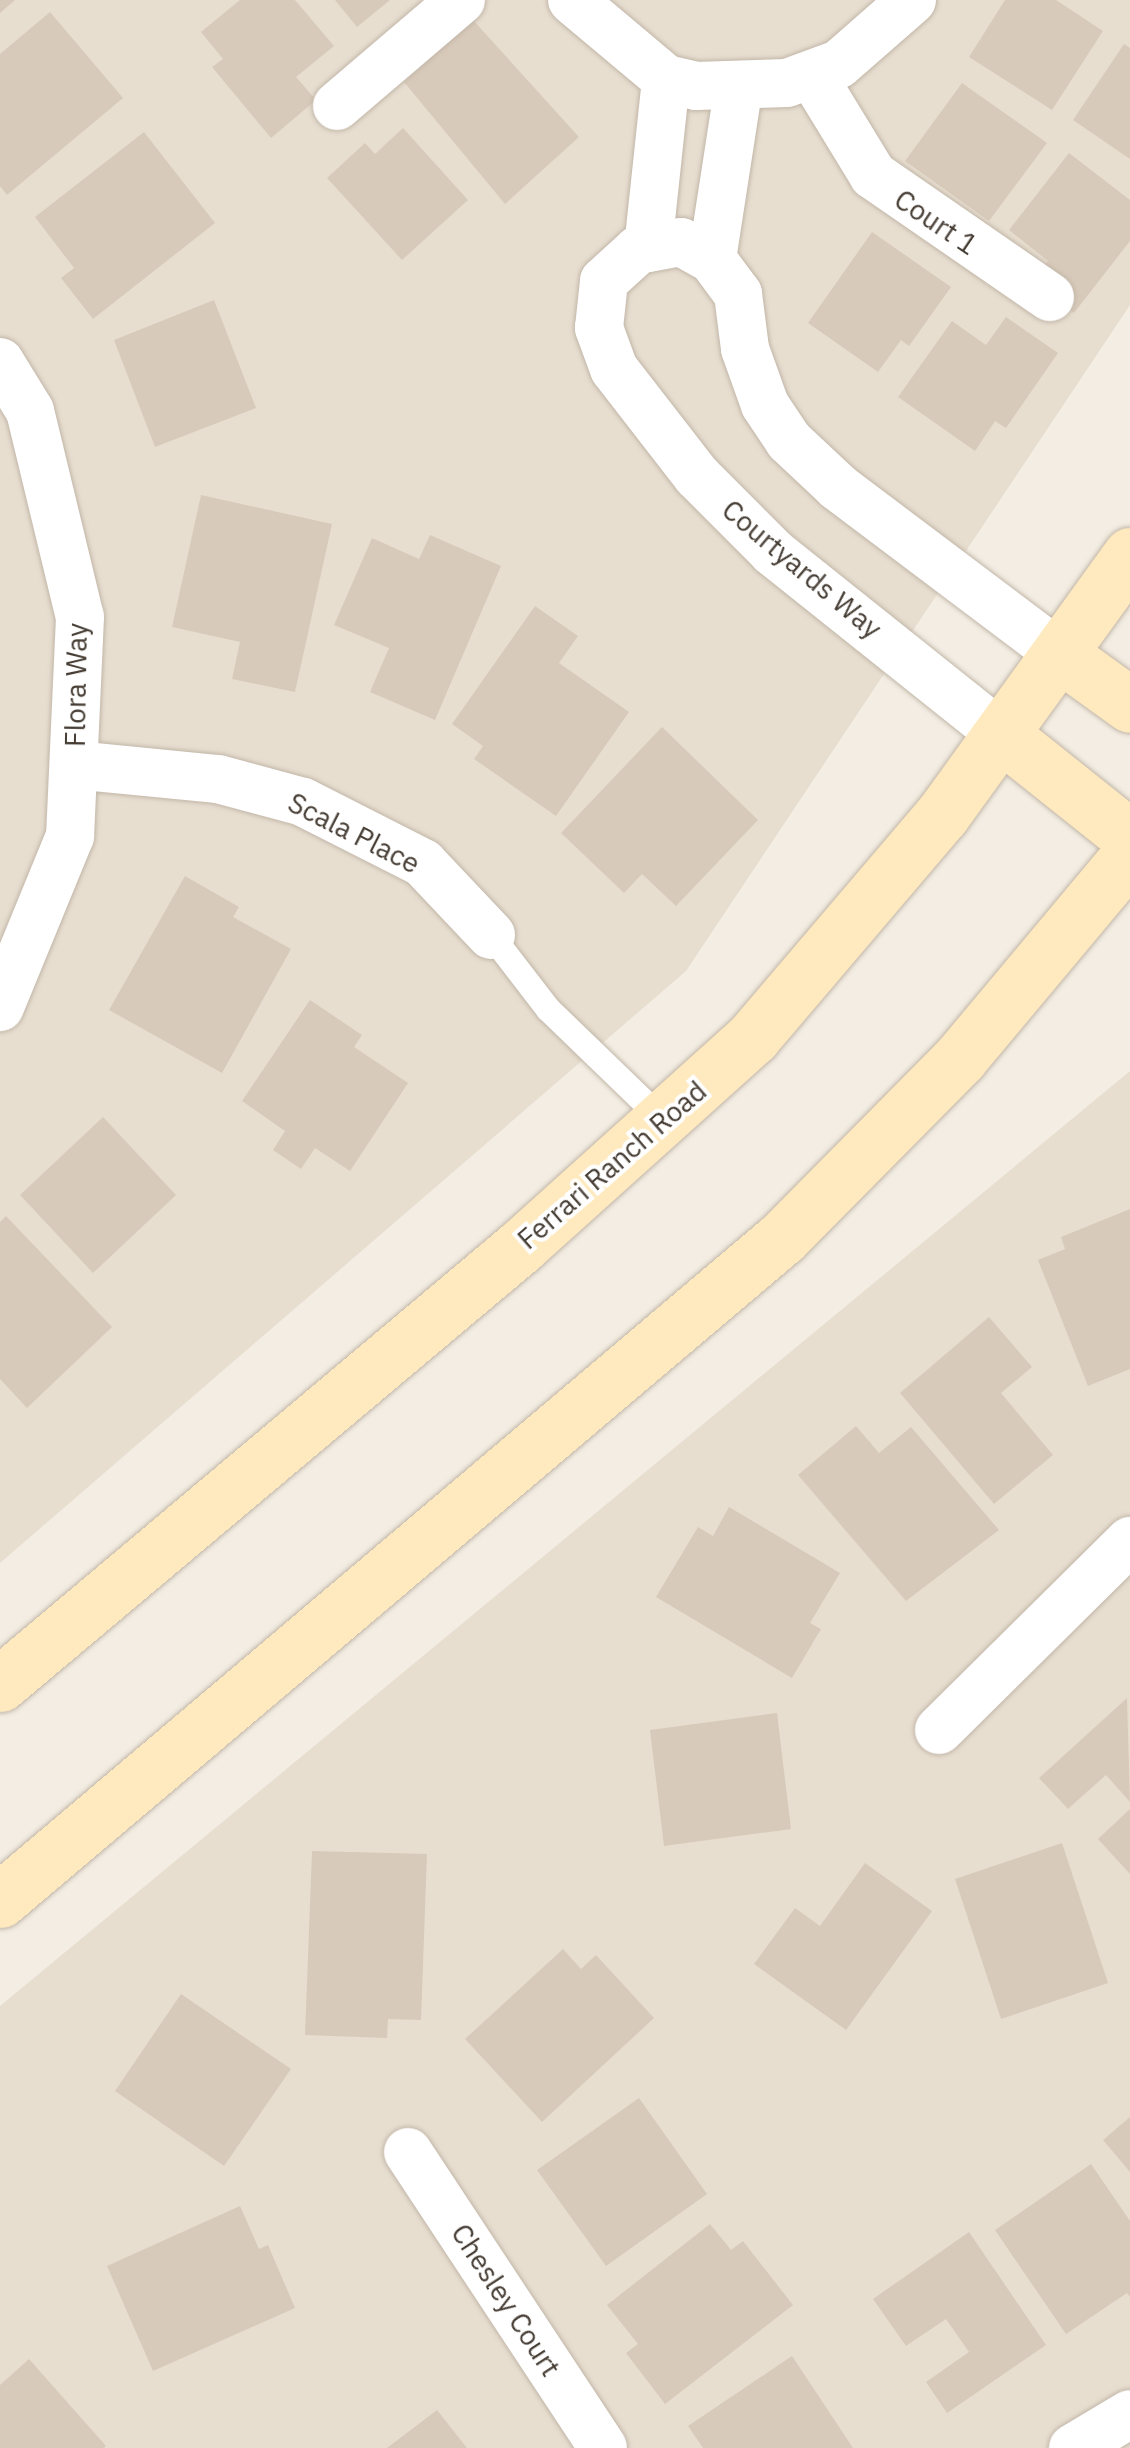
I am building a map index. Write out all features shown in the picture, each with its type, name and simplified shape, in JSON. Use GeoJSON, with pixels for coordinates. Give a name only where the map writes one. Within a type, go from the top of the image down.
{"type":"FeatureCollection","features":[{"type":"Feature","properties":{"kind":"street"},"geometry":{"type":"LineString","coordinates":[[337,106],[462,0]]}},
{"type":"Feature","properties":{"kind":"street"},"geometry":{"type":"LineString","coordinates":[[590,6],[666,79],[739,84],[787,83],[812,75],[873,41],[912,0]]}},
{"type":"Feature","properties":{"kind":"street","name":"Court 1"},"geometry":{"type":"LineString","coordinates":[[812,75],[873,175],[1050,297]]}},
{"type":"Feature","properties":{"kind":"street"},"geometry":{"type":"LineString","coordinates":[[666,79],[648,248],[682,242],[712,260],[738,294],[745,349],[765,405],[789,440],[838,486],[1130,706]]}},
{"type":"Feature","properties":{"kind":"street"},"geometry":{"type":"LineString","coordinates":[[712,260],[739,84]]}},
{"type":"Feature","properties":{"kind":"street","name":"Courtyards Way"},"geometry":{"type":"LineString","coordinates":[[648,248],[604,281],[599,328],[614,369],[745,526],[1002,735]]}},
{"type":"Feature","properties":{"kind":"street","name":"Flora Way"},"geometry":{"type":"LineString","coordinates":[[0,362],[30,411],[80,617],[70,836],[0,1007]]}},
{"type":"Feature","properties":{"kind":"street","name":"Ferrari Ranch Road"},"geometry":{"type":"LineString","coordinates":[[0,1684],[665,1122],[827,957],[1002,735],[1130,555]]}},
{"type":"Feature","properties":{"kind":"street"},"geometry":{"type":"LineString","coordinates":[[1002,735],[1130,837]]}},
{"type":"Feature","properties":{"kind":"street","name":"Scala Place"},"geometry":{"type":"LineString","coordinates":[[74,765],[218,779],[302,802],[423,864],[490,934]]}},
{"type":"Feature","properties":{"kind":"street"},"geometry":{"type":"LineString","coordinates":[[0,1900],[782,1238],[960,1058],[1130,855]]}},
{"type":"Feature","properties":{"kind":"street"},"geometry":{"type":"LineString","coordinates":[[940,1730],[1130,1541]]}},
{"type":"Feature","properties":{"kind":"street","name":"Chesley Court"},"geometry":{"type":"LineString","coordinates":[[408,2152],[603,2448]]}},
{"type":"Feature","properties":{"kind":"street"},"geometry":{"type":"LineString","coordinates":[[1072,2448],[1130,2414]]}},
{"type":"Feature","properties":{"kind":"lane"},"geometry":{"type":"LineString","coordinates":[[490,934],[548,1009],[665,1122]]}},
{"type":"Feature","properties":{"kind":"shaded area"},"geometry":{"type":"Polygon","coordinates":[[[0,0],[1130,0],[1130,305],[686,971],[0,1563],[0,0]]]}},
{"type":"Feature","properties":{"kind":"shaded area"},"geometry":{"type":"Polygon","coordinates":[[[1130,1071],[1130,2448],[0,2448],[0,2006],[1130,1071]]]}},
{"type":"Feature","properties":{"kind":"building"},"geometry":{"type":"Polygon","coordinates":[[[0,0],[15,0],[0,13],[0,0]]]}},
{"type":"Feature","properties":{"kind":"building"},"geometry":{"type":"Polygon","coordinates":[[[240,0],[295,0],[334,46],[296,77],[316,100],[271,138],[212,67],[223,59],[201,32],[240,0]]]}},
{"type":"Feature","properties":{"kind":"building"},"geometry":{"type":"Polygon","coordinates":[[[335,0],[390,0],[357,27],[335,0]]]}},
{"type":"Feature","properties":{"kind":"building"},"geometry":{"type":"Polygon","coordinates":[[[1005,0],[1056,0],[1103,31],[1052,110],[969,57],[1005,0]]]}},
{"type":"Feature","properties":{"kind":"building"},"geometry":{"type":"Polygon","coordinates":[[[50,12],[123,98],[7,195],[0,186],[0,54],[50,12]]]}},
{"type":"Feature","properties":{"kind":"building"},"geometry":{"type":"Polygon","coordinates":[[[473,20],[579,137],[505,204],[404,82],[473,20]]]}},
{"type":"Feature","properties":{"kind":"building"},"geometry":{"type":"Polygon","coordinates":[[[1124,44],[1130,48],[1130,159],[1073,120],[1124,44]]]}},
{"type":"Feature","properties":{"kind":"building"},"geometry":{"type":"Polygon","coordinates":[[[962,83],[1047,143],[989,221],[905,161],[962,83]]]}},
{"type":"Feature","properties":{"kind":"building"},"geometry":{"type":"Polygon","coordinates":[[[403,128],[468,200],[402,260],[327,178],[365,143],[375,154],[403,128]]]}},
{"type":"Feature","properties":{"kind":"building"},"geometry":{"type":"Polygon","coordinates":[[[144,132],[215,223],[93,319],[61,278],[74,268],[35,217],[144,132]]]}},
{"type":"Feature","properties":{"kind":"building"},"geometry":{"type":"Polygon","coordinates":[[[1069,153],[1130,200],[1130,241],[1074,313],[1033,280],[1048,261],[1009,230],[1069,153]]]}},
{"type":"Feature","properties":{"kind":"building"},"geometry":{"type":"Polygon","coordinates":[[[872,232],[951,287],[909,346],[901,340],[878,372],[808,323],[872,232]]]}},
{"type":"Feature","properties":{"kind":"building"},"geometry":{"type":"Polygon","coordinates":[[[214,300],[256,408],[155,447],[114,340],[214,300]]]}},
{"type":"Feature","properties":{"kind":"building"},"geometry":{"type":"Polygon","coordinates":[[[1006,317],[1058,353],[1006,428],[995,421],[975,451],[898,397],[952,321],[986,345],[1006,317]]]}},
{"type":"Feature","properties":{"kind":"building"},"geometry":{"type":"Polygon","coordinates":[[[201,495],[332,524],[295,692],[232,679],[240,642],[172,627],[201,495]]]}},
{"type":"Feature","properties":{"kind":"building"},"geometry":{"type":"Polygon","coordinates":[[[430,535],[501,566],[435,720],[370,692],[389,648],[334,625],[372,538],[419,559],[430,535]]]}},
{"type":"Feature","properties":{"kind":"building"},"geometry":{"type":"Polygon","coordinates":[[[535,606],[578,636],[559,663],[629,712],[556,816],[474,759],[483,746],[452,724],[535,606]]]}},
{"type":"Feature","properties":{"kind":"building"},"geometry":{"type":"Polygon","coordinates":[[[662,727],[758,820],[676,906],[642,874],[624,893],[561,833],[662,727]]]}},
{"type":"Feature","properties":{"kind":"building"},"geometry":{"type":"Polygon","coordinates":[[[185,876],[239,907],[233,917],[291,949],[222,1073],[109,1010],[185,876]]]}},
{"type":"Feature","properties":{"kind":"building"},"geometry":{"type":"Polygon","coordinates":[[[310,1000],[362,1035],[354,1047],[408,1083],[350,1171],[315,1148],[301,1169],[273,1150],[285,1131],[242,1101],[310,1000]]]}},
{"type":"Feature","properties":{"kind":"building"},"geometry":{"type":"Polygon","coordinates":[[[103,1117],[176,1195],[93,1273],[20,1195],[103,1117]]]}},
{"type":"Feature","properties":{"kind":"building"},"geometry":{"type":"Polygon","coordinates":[[[1130,1209],[1130,1369],[1088,1386],[1038,1260],[1065,1249],[1061,1237],[1130,1209]]]}},
{"type":"Feature","properties":{"kind":"building"},"geometry":{"type":"Polygon","coordinates":[[[6,1216],[112,1327],[27,1408],[0,1379],[0,1222],[6,1216]]]}},
{"type":"Feature","properties":{"kind":"building"},"geometry":{"type":"Polygon","coordinates":[[[989,1317],[1032,1367],[1001,1393],[1053,1455],[994,1504],[900,1393],[989,1317]]]}},
{"type":"Feature","properties":{"kind":"building"},"geometry":{"type":"Polygon","coordinates":[[[856,1426],[879,1453],[911,1427],[999,1530],[906,1601],[798,1475],[856,1426]]]}},
{"type":"Feature","properties":{"kind":"building"},"geometry":{"type":"Polygon","coordinates":[[[729,1507],[840,1573],[810,1623],[821,1629],[792,1678],[656,1597],[698,1527],[713,1536],[729,1507]]]}},
{"type":"Feature","properties":{"kind":"building"},"geometry":{"type":"Polygon","coordinates":[[[1127,1698],[1130,1802],[1106,1775],[1068,1809],[1039,1778],[1127,1698]]]}},
{"type":"Feature","properties":{"kind":"building"},"geometry":{"type":"Polygon","coordinates":[[[777,1713],[791,1829],[664,1846],[650,1730],[777,1713]]]}},
{"type":"Feature","properties":{"kind":"building"},"geometry":{"type":"Polygon","coordinates":[[[1130,1809],[1130,1874],[1098,1839],[1130,1809]]]}},
{"type":"Feature","properties":{"kind":"building"},"geometry":{"type":"Polygon","coordinates":[[[1062,1843],[1108,1983],[1001,2019],[955,1879],[1062,1843]]]}},
{"type":"Feature","properties":{"kind":"building"},"geometry":{"type":"Polygon","coordinates":[[[312,1851],[427,1854],[421,2020],[388,2019],[387,2038],[305,2035],[312,1851]]]}},
{"type":"Feature","properties":{"kind":"building"},"geometry":{"type":"Polygon","coordinates":[[[865,1863],[932,1911],[846,2030],[754,1964],[795,1908],[820,1926],[865,1863]]]}},
{"type":"Feature","properties":{"kind":"building"},"geometry":{"type":"Polygon","coordinates":[[[563,1949],[581,1969],[596,1955],[654,2018],[542,2122],[465,2039],[563,1949]]]}},
{"type":"Feature","properties":{"kind":"building"},"geometry":{"type":"Polygon","coordinates":[[[181,1994],[291,2069],[224,2166],[115,2091],[181,1994]]]}},
{"type":"Feature","properties":{"kind":"building"},"geometry":{"type":"Polygon","coordinates":[[[639,2098],[707,2194],[606,2266],[537,2170],[639,2098]]]}},
{"type":"Feature","properties":{"kind":"building"},"geometry":{"type":"Polygon","coordinates":[[[1130,2117],[1130,2172],[1103,2140],[1130,2117]]]}},
{"type":"Feature","properties":{"kind":"building"},"geometry":{"type":"Polygon","coordinates":[[[1091,2164],[1130,2221],[1130,2297],[1127,2293],[1066,2334],[995,2230],[1091,2164]]]}},
{"type":"Feature","properties":{"kind":"building"},"geometry":{"type":"Polygon","coordinates":[[[240,2206],[259,2249],[268,2245],[295,2308],[153,2371],[107,2266],[240,2206]]]}},
{"type":"Feature","properties":{"kind":"building"},"geometry":{"type":"Polygon","coordinates":[[[710,2224],[731,2250],[743,2241],[793,2305],[665,2404],[626,2353],[638,2344],[607,2305],[710,2224]]]}},
{"type":"Feature","properties":{"kind":"building"},"geometry":{"type":"Polygon","coordinates":[[[969,2232],[1046,2345],[947,2413],[926,2382],[969,2352],[946,2319],[906,2346],[873,2299],[969,2232]]]}},
{"type":"Feature","properties":{"kind":"building"},"geometry":{"type":"Polygon","coordinates":[[[792,2356],[853,2448],[703,2448],[688,2426],[792,2356]]]}},
{"type":"Feature","properties":{"kind":"building"},"geometry":{"type":"Polygon","coordinates":[[[29,2359],[104,2448],[0,2448],[0,2385],[29,2359]]]}},
{"type":"Feature","properties":{"kind":"building"},"geometry":{"type":"Polygon","coordinates":[[[437,2410],[467,2448],[387,2448],[437,2410]]]}}]}
